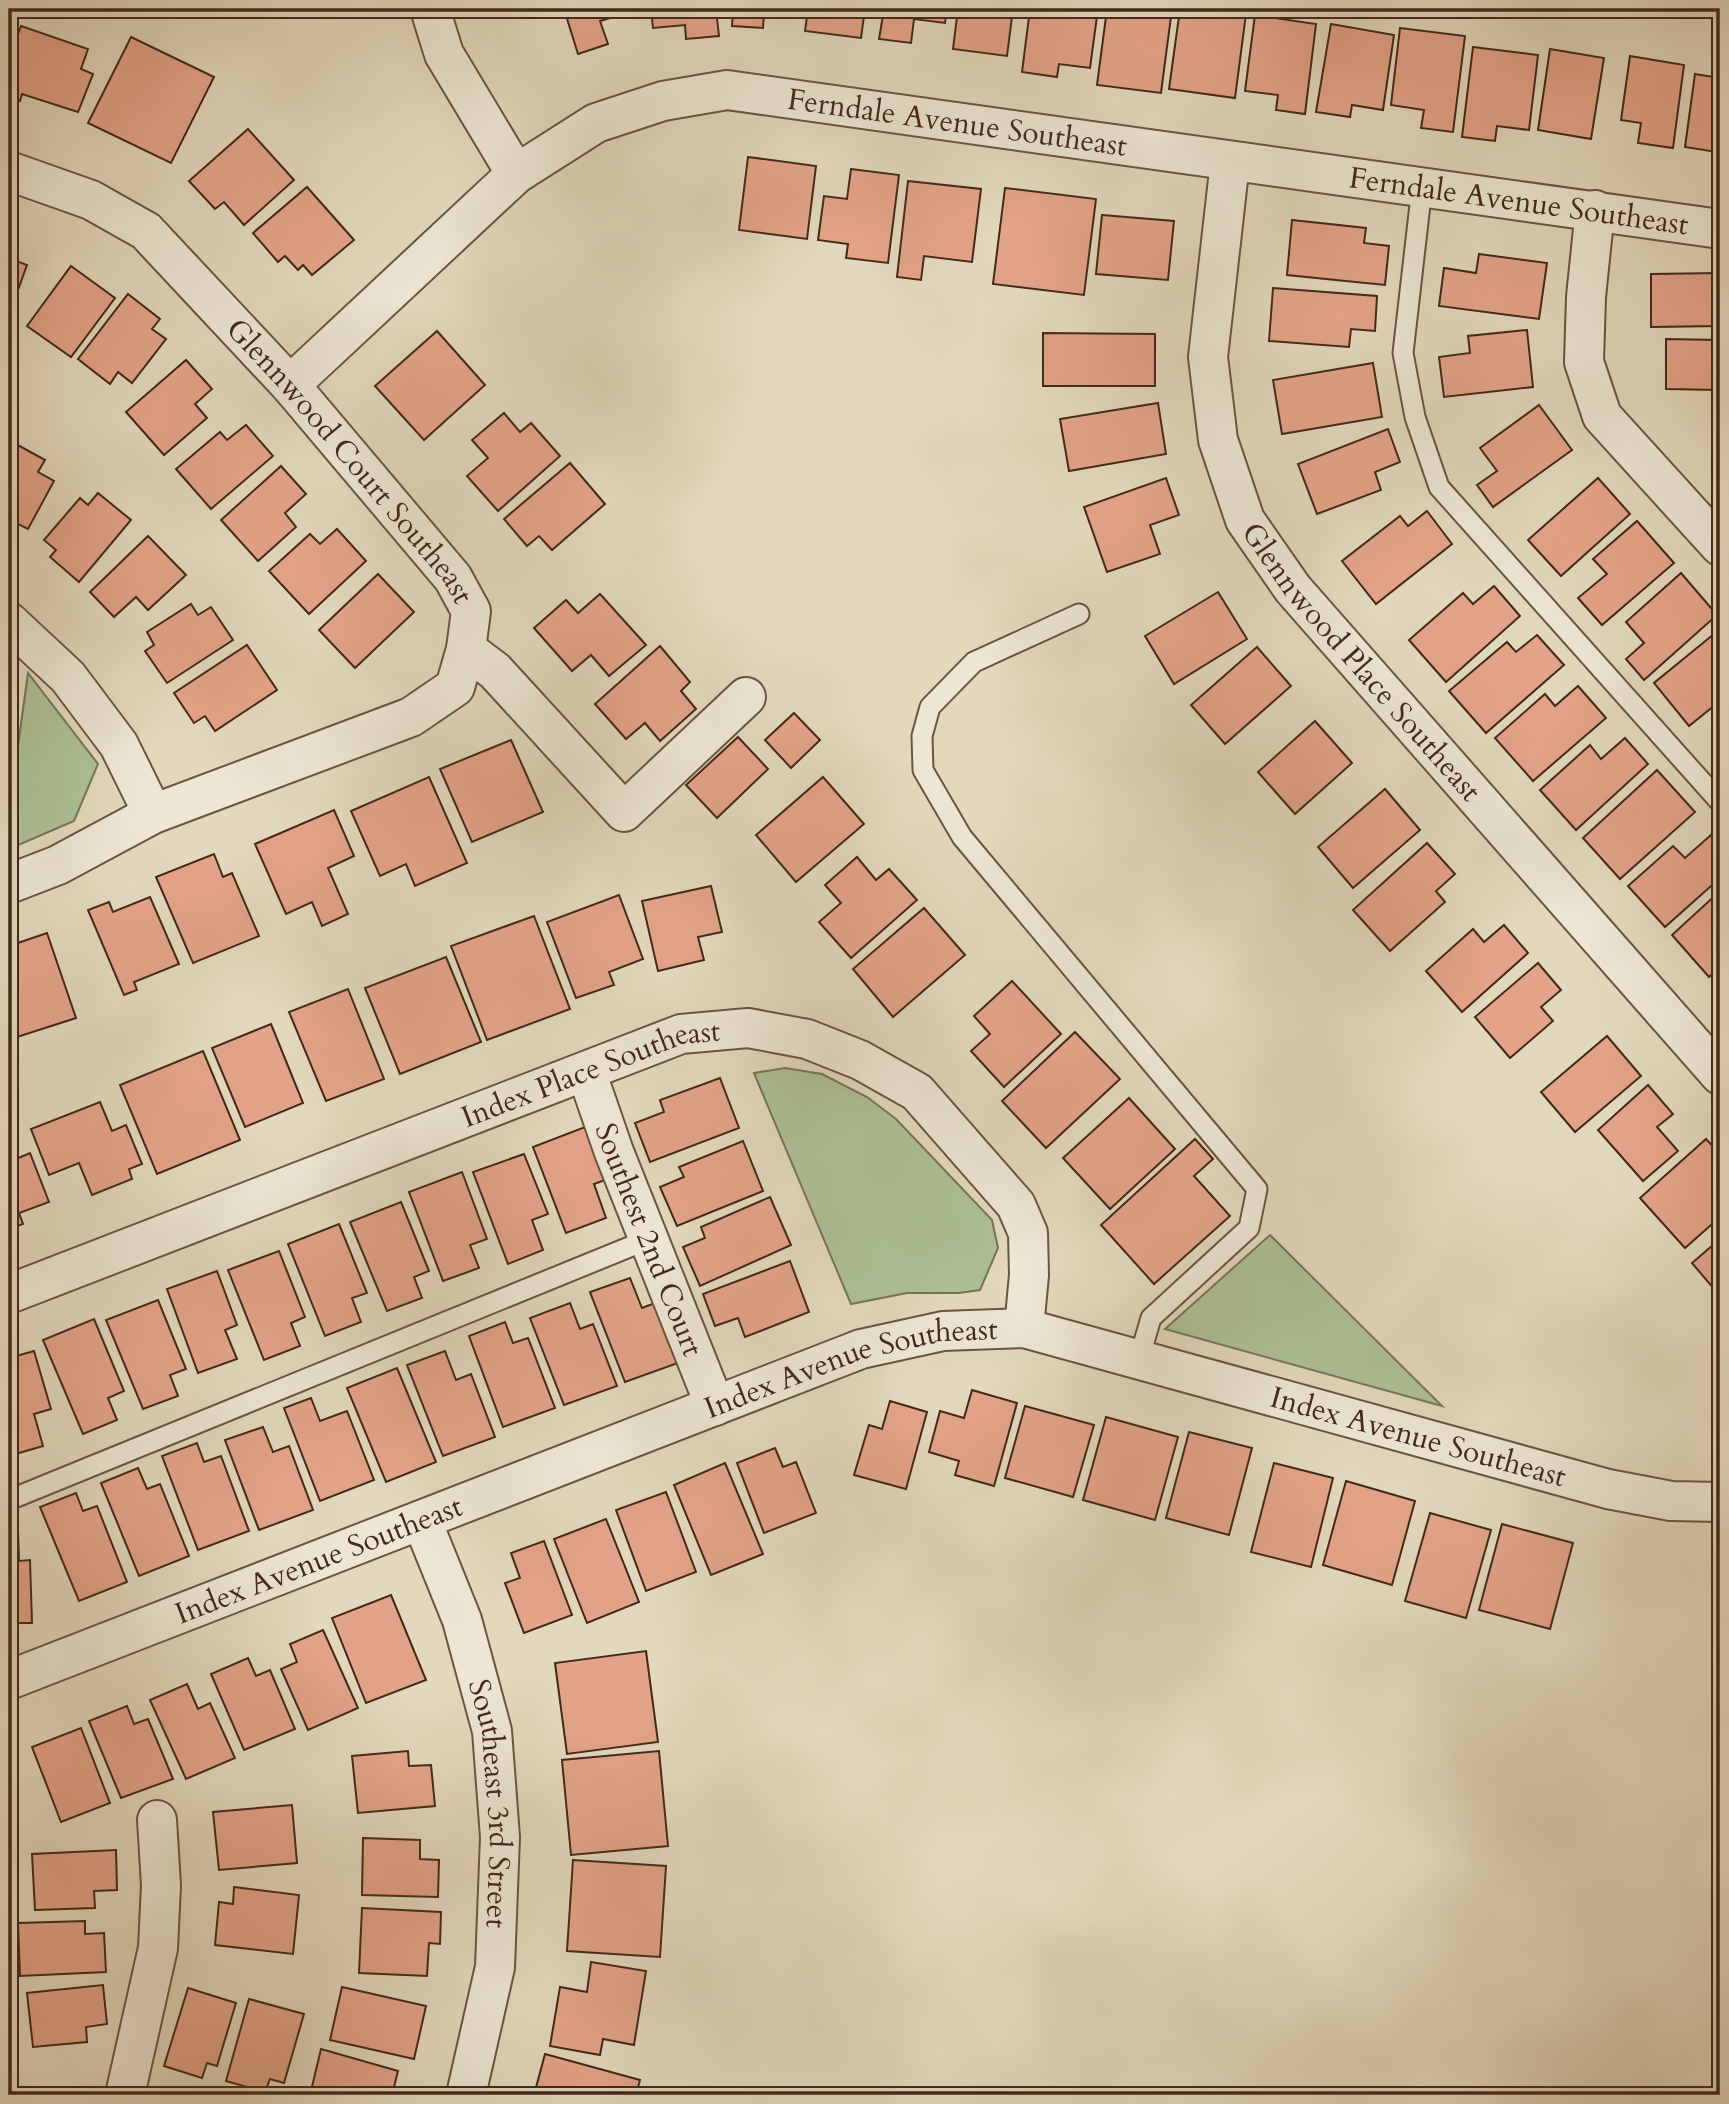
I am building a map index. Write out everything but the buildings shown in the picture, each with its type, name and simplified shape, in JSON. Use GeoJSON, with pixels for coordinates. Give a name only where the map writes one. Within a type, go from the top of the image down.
{"type":"FeatureCollection","features":[{"type":"Feature","properties":{"kind":"street"},"geometry":{"type":"LineString","coordinates":[[430,9],[444,54],[516,174]]}},
{"type":"Feature","properties":{"kind":"street","name":"Ferndale Avenue Southeast"},"geometry":{"type":"LineString","coordinates":[[290,385],[516,174],[596,123],[663,101],[727,90],[1720,229]]}},
{"type":"Feature","properties":{"kind":"street","name":"Glennwood Place Southeast"},"geometry":{"type":"LineString","coordinates":[[1230,162],[1208,357],[1219,440],[1245,520],[1293,589],[1720,1074]]}},
{"type":"Feature","properties":{"kind":"street","name":"Glennwood Court Southeast"},"geometry":{"type":"LineString","coordinates":[[9,171],[91,200],[146,230],[290,385],[453,578],[471,611],[466,649],[495,671],[624,813],[746,697]]}},
{"type":"Feature","properties":{"kind":"street"},"geometry":{"type":"LineString","coordinates":[[1595,210],[1586,297],[1584,362],[1602,416],[1720,546]]}},
{"type":"Feature","properties":{"kind":"street"},"geometry":{"type":"LineString","coordinates":[[9,622],[68,677],[119,745],[153,814]]}},
{"type":"Feature","properties":{"kind":"street"},"geometry":{"type":"LineString","coordinates":[[9,884],[58,865],[153,814],[411,716],[455,687],[466,649]]}},
{"type":"Feature","properties":{"kind":"street","name":"Index Place Southeast"},"geometry":{"type":"LineString","coordinates":[[9,1294],[681,1034],[748,1028],[807,1039],[860,1060],[917,1091],[1016,1205],[1028,1233],[1029,1275],[1024,1328]]}},
{"type":"Feature","properties":{"kind":"street","name":"Southest 2nd Court"},"geometry":{"type":"LineString","coordinates":[[586,1071],[715,1406]]}},
{"type":"Feature","properties":{"kind":"street","name":"Index Avenue Southeast"},"geometry":{"type":"LineString","coordinates":[[9,1680],[861,1349],[943,1331],[1024,1328],[1608,1489],[1671,1501],[1720,1502]]}},
{"type":"Feature","properties":{"kind":"street","name":"Southeast 3rd Street"},"geometry":{"type":"LineString","coordinates":[[422,1521],[462,1620],[492,1731],[500,1837],[495,1967],[466,2095]]}},
{"type":"Feature","properties":{"kind":"street"},"geometry":{"type":"LineString","coordinates":[[125,2095],[158,1948],[161,1885],[157,1820]]}},
{"type":"Feature","properties":{"kind":"lane"},"geometry":{"type":"LineString","coordinates":[[1422,187],[1403,353],[1415,417],[1439,487],[1720,802]]}},
{"type":"Feature","properties":{"kind":"lane"},"geometry":{"type":"LineString","coordinates":[[1079,614],[974,662],[930,707],[922,736],[923,771],[962,836],[1257,1189],[1249,1228],[1151,1318],[1139,1359]]}},
{"type":"Feature","properties":{"kind":"lane"},"geometry":{"type":"LineString","coordinates":[[9,1500],[649,1239]]}},
{"type":"Feature","properties":{"kind":"green space"},"geometry":{"type":"Polygon","coordinates":[[[28,673],[98,764],[74,821],[9,849],[9,811],[28,673]]]}},
{"type":"Feature","properties":{"kind":"green space"},"geometry":{"type":"Polygon","coordinates":[[[785,1068],[822,1074],[867,1097],[896,1119],[992,1220],[998,1248],[980,1290],[959,1293],[907,1293],[851,1304],[754,1073],[785,1068]]]}},
{"type":"Feature","properties":{"kind":"green space"},"geometry":{"type":"Polygon","coordinates":[[[1270,1235],[1442,1406],[1165,1329],[1270,1235]]]}}]}
